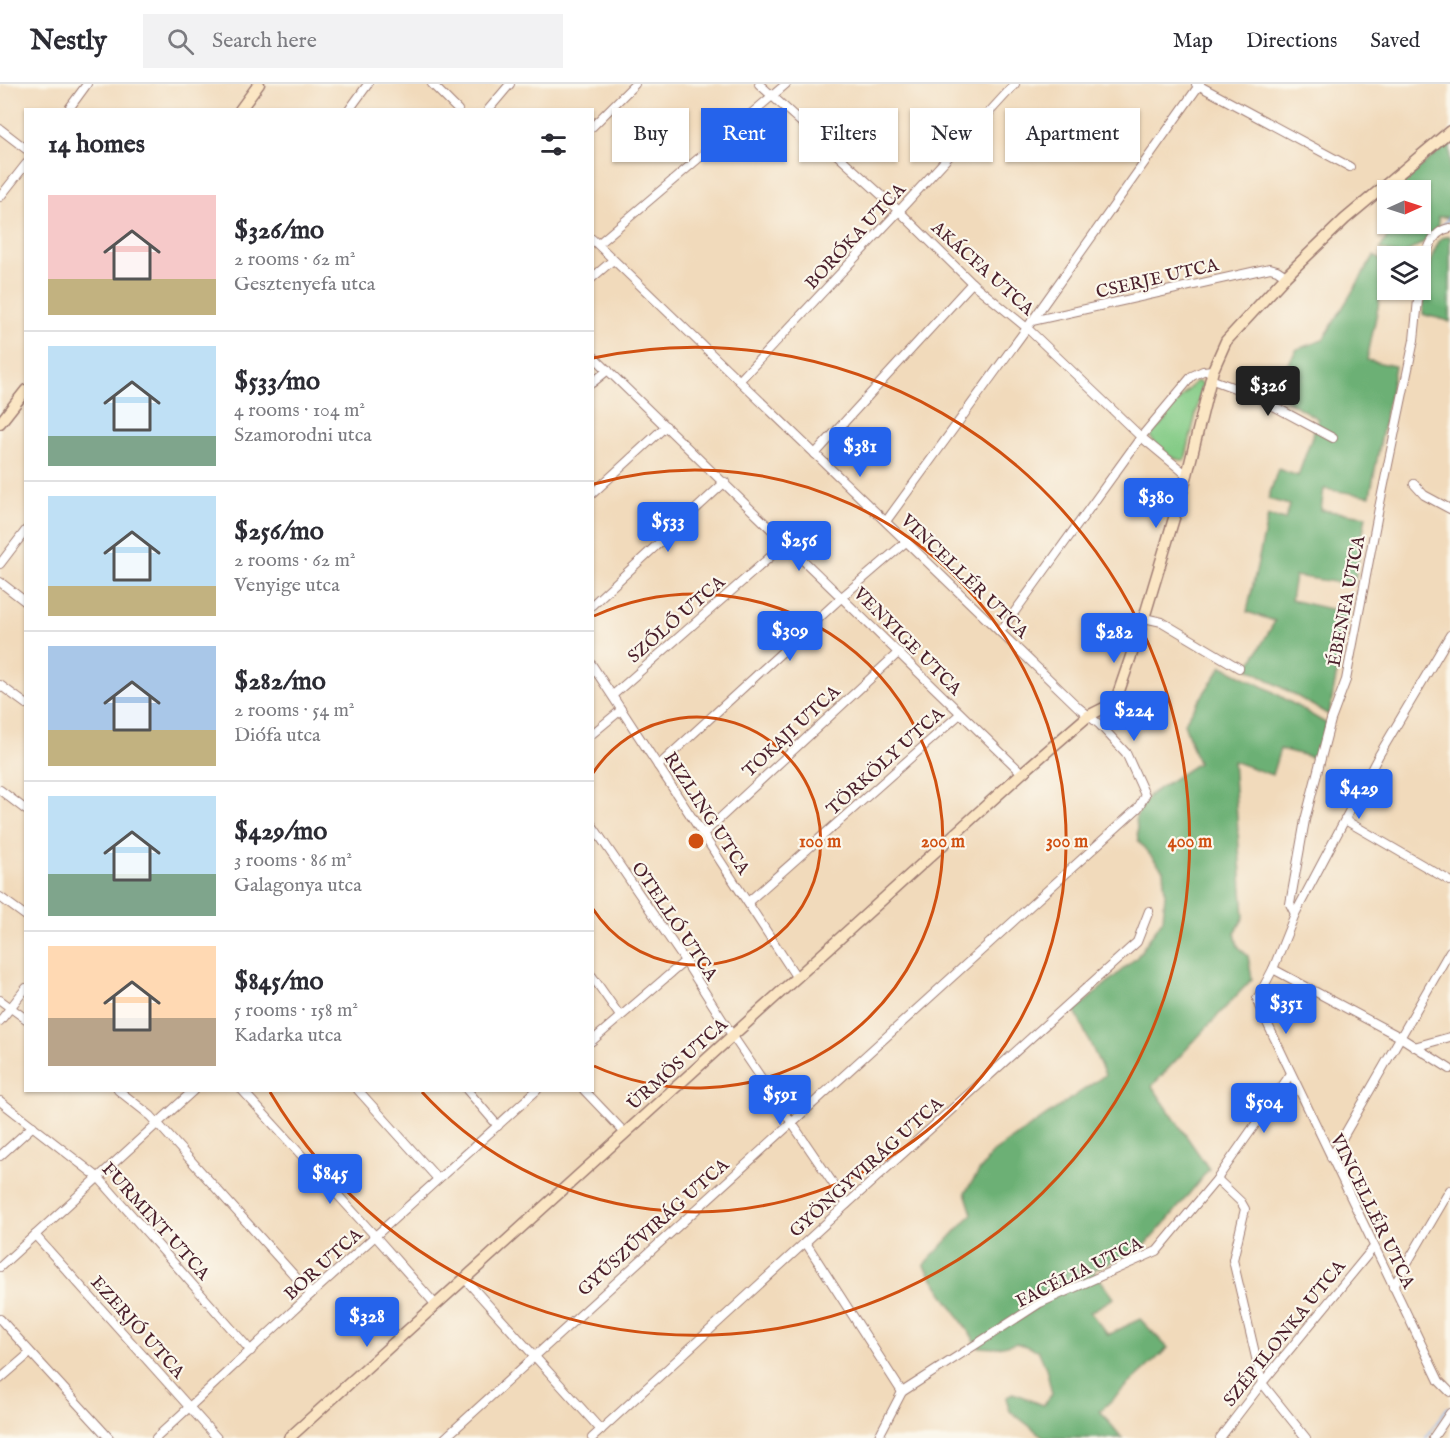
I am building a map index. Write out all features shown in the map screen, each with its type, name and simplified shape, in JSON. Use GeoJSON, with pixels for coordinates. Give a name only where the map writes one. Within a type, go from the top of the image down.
{"type":"FeatureCollection","features":[{"type":"Feature","properties":{"kind":"street"},"geometry":{"type":"LineString","coordinates":[[69,108],[87,84]]}},
{"type":"Feature","properties":{"kind":"street"},"geometry":{"type":"LineString","coordinates":[[241,108],[259,84]]}},
{"type":"Feature","properties":{"kind":"street"},"geometry":{"type":"LineString","coordinates":[[350,108],[368,84]]}},
{"type":"Feature","properties":{"kind":"street"},"geometry":{"type":"LineString","coordinates":[[432,84],[456,108]]}},
{"type":"Feature","properties":{"kind":"street"},"geometry":{"type":"LineString","coordinates":[[490,108],[510,84]]}},
{"type":"Feature","properties":{"kind":"street"},"geometry":{"type":"LineString","coordinates":[[594,125],[636,84]]}},
{"type":"Feature","properties":{"kind":"street","name":"AKÁCFA UTCA"},"geometry":{"type":"LineString","coordinates":[[759,84],[899,211],[972,283],[1029,325],[1140,437],[1188,475]]}},
{"type":"Feature","properties":{"kind":"street"},"geometry":{"type":"LineString","coordinates":[[595,241],[786,84]]}},
{"type":"Feature","properties":{"kind":"street","name":"BORÓKA UTCA"},"geometry":{"type":"LineString","coordinates":[[740,380],[1015,84]]}},
{"type":"Feature","properties":{"kind":"street"},"geometry":{"type":"LineString","coordinates":[[887,520],[1029,325],[1198,84],[1350,167]]}},
{"type":"Feature","properties":{"kind":"street"},"geometry":{"type":"LineString","coordinates":[[0,129],[24,147]]}},
{"type":"Feature","properties":{"kind":"street","name":"ÜRMÖS UTCA"},"geometry":{"type":"LineString","coordinates":[[289,1438],[1022,772],[1088,716],[1110,705],[1118,697],[1188,475],[1218,354],[1232,333],[1345,219],[1450,131]]}},
{"type":"Feature","properties":{"kind":"street"},"geometry":{"type":"LineString","coordinates":[[0,197],[24,167]]}},
{"type":"Feature","properties":{"kind":"street"},"geometry":{"type":"LineString","coordinates":[[1430,246],[1443,229],[1449,228]]}},
{"type":"Feature","properties":{"kind":"street","name":"VINCELLÉR UTCA"},"geometry":{"type":"LineString","coordinates":[[595,241],[815,454],[887,520],[1000,632],[1100,725],[1126,753],[1145,795]]}},
{"type":"Feature","properties":{"kind":"street"},"geometry":{"type":"LineString","coordinates":[[594,276],[613,260]]}},
{"type":"Feature","properties":{"kind":"street","name":"CSERJE UTCA"},"geometry":{"type":"LineString","coordinates":[[1029,325],[1270,268],[1286,276]]}},
{"type":"Feature","properties":{"kind":"street"},"geometry":{"type":"LineString","coordinates":[[815,454],[972,283]]}},
{"type":"Feature","properties":{"kind":"street","name":"ÉBENFA UTCA"},"geometry":{"type":"LineString","coordinates":[[1295,914],[1290,904],[1305,820],[1331,720],[1346,680],[1414,340],[1418,300]]}},
{"type":"Feature","properties":{"kind":"street","name":"VENYIGE UTCA"},"geometry":{"type":"LineString","coordinates":[[594,357],[1022,772]]}},
{"type":"Feature","properties":{"kind":"street"},"geometry":{"type":"LineString","coordinates":[[594,381],[608,370]]}},
{"type":"Feature","properties":{"kind":"street"},"geometry":{"type":"LineString","coordinates":[[1000,632],[1140,437],[1192,376],[1203,370],[1333,438]]}},
{"type":"Feature","properties":{"kind":"street"},"geometry":{"type":"LineString","coordinates":[[0,423],[24,393]]}},
{"type":"Feature","properties":{"kind":"street"},"geometry":{"type":"LineString","coordinates":[[594,492],[666,426]]}},
{"type":"Feature","properties":{"kind":"street"},"geometry":{"type":"LineString","coordinates":[[594,603],[725,482]]}},
{"type":"Feature","properties":{"kind":"street"},"geometry":{"type":"LineString","coordinates":[[1414,484],[1424,495],[1450,509]]}},
{"type":"Feature","properties":{"kind":"street"},"geometry":{"type":"LineString","coordinates":[[0,564],[24,533]]}},
{"type":"Feature","properties":{"kind":"street"},"geometry":{"type":"LineString","coordinates":[[658,766],[843,596],[907,541]]}},
{"type":"Feature","properties":{"kind":"street","name":"SZŐLŐ UTCA"},"geometry":{"type":"LineString","coordinates":[[613,695],[786,543]]}},
{"type":"Feature","properties":{"kind":"street"},"geometry":{"type":"LineString","coordinates":[[0,582],[24,600]]}},
{"type":"Feature","properties":{"kind":"street"},"geometry":{"type":"LineString","coordinates":[[1144,618],[1162,622],[1239,668]]}},
{"type":"Feature","properties":{"kind":"street"},"geometry":{"type":"LineString","coordinates":[[1450,635],[1379,755],[1344,820],[1295,914],[1274,969],[1400,1037],[1450,1069]]}},
{"type":"Feature","properties":{"kind":"street","name":"TOKAJI UTCA"},"geometry":{"type":"LineString","coordinates":[[704,832],[899,652]]}},
{"type":"Feature","properties":{"kind":"street","name":"RIZLING UTCA"},"geometry":{"type":"LineString","coordinates":[[594,667],[704,832],[797,978]]}},
{"type":"Feature","properties":{"kind":"street"},"geometry":{"type":"LineString","coordinates":[[0,685],[24,703]]}},
{"type":"Feature","properties":{"kind":"street"},"geometry":{"type":"LineString","coordinates":[[594,732],[621,710]]}},
{"type":"Feature","properties":{"kind":"street","name":"TÖRKÖLY UTCA"},"geometry":{"type":"LineString","coordinates":[[748,902],[960,714]]}},
{"type":"Feature","properties":{"kind":"street"},"geometry":{"type":"LineString","coordinates":[[0,790],[24,808]]}},
{"type":"Feature","properties":{"kind":"street","name":"GYŰSZŰVIRÁG UTCA"},"geometry":{"type":"LineString","coordinates":[[445,1438],[1138,808],[1145,795]]}},
{"type":"Feature","properties":{"kind":"street"},"geometry":{"type":"LineString","coordinates":[[1344,820],[1450,880]]}},
{"type":"Feature","properties":{"kind":"street","name":"OTELLÓ UTCA"},"geometry":{"type":"LineString","coordinates":[[594,828],[847,1204]]}},
{"type":"Feature","properties":{"kind":"street"},"geometry":{"type":"LineString","coordinates":[[0,897],[24,915]]}},
{"type":"Feature","properties":{"kind":"street","name":"GYÖNGYVIRÁG UTCA"},"geometry":{"type":"LineString","coordinates":[[592,1438],[1137,942],[1149,911]]}},
{"type":"Feature","properties":{"kind":"street"},"geometry":{"type":"LineString","coordinates":[[1331,1158],[1450,951]]}},
{"type":"Feature","properties":{"kind":"street"},"geometry":{"type":"LineString","coordinates":[[594,1039],[685,961]]}},
{"type":"Feature","properties":{"kind":"street","name":"VINCELLÉR UTCA"},"geometry":{"type":"LineString","coordinates":[[1274,969],[1257,999],[1259,1006],[1290,1075],[1439,1381],[1450,1392]]}},
{"type":"Feature","properties":{"kind":"street"},"geometry":{"type":"LineString","coordinates":[[594,979],[620,1016]]}},
{"type":"Feature","properties":{"kind":"street"},"geometry":{"type":"LineString","coordinates":[[0,1021],[24,990]]}},
{"type":"Feature","properties":{"kind":"street"},"geometry":{"type":"LineString","coordinates":[[0,1000],[24,1018]]}},
{"type":"Feature","properties":{"kind":"street"},"geometry":{"type":"LineString","coordinates":[[1414,1047],[1450,1037]]}},
{"type":"Feature","properties":{"kind":"street","name":"FACÉLIA UTCA"},"geometry":{"type":"LineString","coordinates":[[878,1438],[902,1392],[1040,1303],[1157,1251],[1217,1179],[1290,1075]]}},
{"type":"Feature","properties":{"kind":"street"},"geometry":{"type":"LineString","coordinates":[[121,1092],[151,1116],[311,1294]]}},
{"type":"Feature","properties":{"kind":"street"},"geometry":{"type":"LineString","coordinates":[[0,1267],[192,1092]]}},
{"type":"Feature","properties":{"kind":"street"},"geometry":{"type":"LineString","coordinates":[[244,1092],[436,1305]]}},
{"type":"Feature","properties":{"kind":"street"},"geometry":{"type":"LineString","coordinates":[[360,1092],[438,1179]]}},
{"type":"Feature","properties":{"kind":"street"},"geometry":{"type":"LineString","coordinates":[[468,1092],[498,1126]]}},
{"type":"Feature","properties":{"kind":"street","name":"BOR UTCA"},"geometry":{"type":"LineString","coordinates":[[156,1438],[535,1092]]}},
{"type":"Feature","properties":{"kind":"street"},"geometry":{"type":"LineString","coordinates":[[586,1092],[625,1133]]}},
{"type":"Feature","properties":{"kind":"street","name":"FURMINT UTCA"},"geometry":{"type":"LineString","coordinates":[[0,1101],[99,1178],[251,1351]]}},
{"type":"Feature","properties":{"kind":"street"},"geometry":{"type":"LineString","coordinates":[[0,1156],[33,1126]]}},
{"type":"Feature","properties":{"kind":"street"},"geometry":{"type":"LineString","coordinates":[[1217,1179],[1241,1202],[1245,1209],[1233,1260],[1262,1383],[1306,1438]]}},
{"type":"Feature","properties":{"kind":"street"},"geometry":{"type":"LineString","coordinates":[[1393,1287],[1450,1190]]}},
{"type":"Feature","properties":{"kind":"street","name":"EZERJÓ UTCA"},"geometry":{"type":"LineString","coordinates":[[35,1235],[218,1438]]}},
{"type":"Feature","properties":{"kind":"street"},"geometry":{"type":"LineString","coordinates":[[806,1243],[902,1392]]}},
{"type":"Feature","properties":{"kind":"street","name":"SZÉP ILONKA UTCA"},"geometry":{"type":"LineString","coordinates":[[1220,1438],[1262,1383],[1374,1247]]}},
{"type":"Feature","properties":{"kind":"street"},"geometry":{"type":"LineString","coordinates":[[465,1279],[601,1430]]}},
{"type":"Feature","properties":{"kind":"street"},"geometry":{"type":"LineString","coordinates":[[0,1319],[109,1438]]}},
{"type":"Feature","properties":{"kind":"street"},"geometry":{"type":"LineString","coordinates":[[0,1379],[30,1353]]}},
{"type":"Feature","properties":{"kind":"street"},"geometry":{"type":"LineString","coordinates":[[1432,1438],[1450,1413]]}},
{"type":"Feature","properties":{"kind":"green space"},"geometry":{"type":"Polygon","coordinates":[[[1450,142],[1450,221],[1446,217],[1438,217],[1439,226],[1424,242],[1417,246],[1382,246],[1388,234],[1431,234],[1431,180],[1405,180],[1450,142]]]}},
{"type":"Feature","properties":{"kind":"green space"},"geometry":{"type":"Polygon","coordinates":[[[1450,236],[1450,322],[1423,314],[1424,300],[1431,300],[1431,259],[1441,238],[1450,236]]]}},
{"type":"Feature","properties":{"kind":"green space"},"geometry":{"type":"Polygon","coordinates":[[[1374,256],[1377,258],[1377,300],[1380,300],[1367,360],[1395,366],[1370,496],[1324,489],[1321,510],[1366,516],[1354,585],[1295,576],[1291,600],[1348,613],[1329,715],[1248,668],[1275,621],[1247,612],[1268,516],[1285,520],[1289,505],[1268,499],[1278,469],[1298,476],[1318,419],[1271,391],[1297,349],[1323,340],[1374,256]]]}},
{"type":"Feature","properties":{"kind":"green space"},"geometry":{"type":"Polygon","coordinates":[[[1196,381],[1203,384],[1185,460],[1180,460],[1164,452],[1155,444],[1150,435],[1167,419],[1168,412],[1196,381]]]}},
{"type":"Feature","properties":{"kind":"green space"},"geometry":{"type":"Polygon","coordinates":[[[1222,666],[1270,690],[1327,724],[1315,758],[1280,749],[1272,775],[1233,761],[1244,917],[1235,933],[1238,946],[1248,956],[1252,979],[1152,1086],[1209,1169],[1142,1249],[1093,1270],[1114,1298],[1090,1312],[1108,1335],[1140,1319],[1168,1348],[1100,1411],[1122,1438],[1045,1438],[1010,1411],[1006,1398],[1012,1393],[1044,1405],[1052,1394],[1046,1368],[1038,1350],[1016,1343],[994,1348],[979,1347],[924,1265],[972,1214],[965,1192],[992,1153],[1105,1075],[1075,1011],[1137,957],[1163,919],[1165,893],[1163,870],[1138,841],[1136,817],[1149,795],[1198,763],[1184,723],[1222,666]]]}},
{"type":"Feature","properties":{"kind":"waterway"},"geometry":{"type":"LineString","coordinates":[[1441,228],[1450,216]]}},
{"type":"Feature","properties":{"kind":"waterway"},"geometry":{"type":"LineString","coordinates":[[1426,1438],[1448,1407]]}}]}
